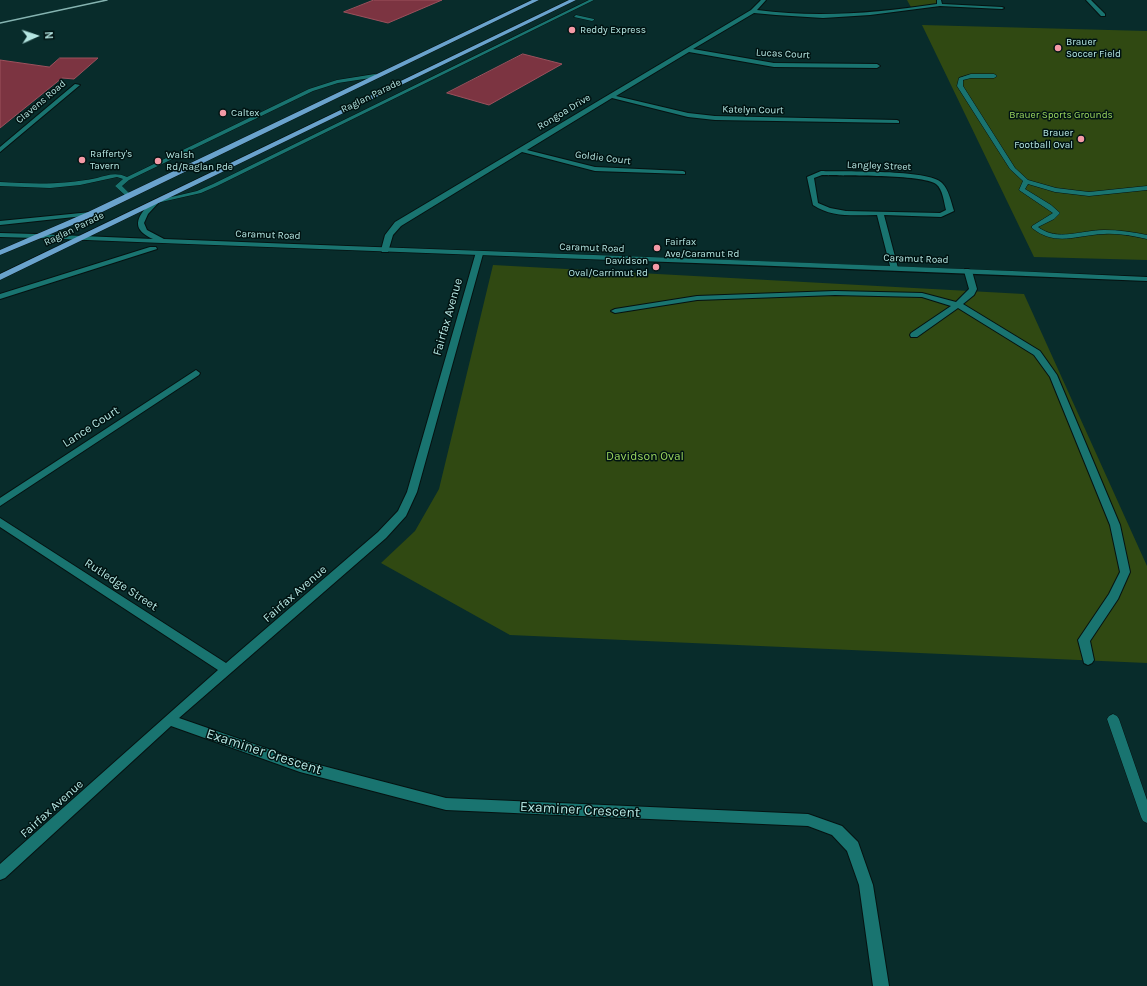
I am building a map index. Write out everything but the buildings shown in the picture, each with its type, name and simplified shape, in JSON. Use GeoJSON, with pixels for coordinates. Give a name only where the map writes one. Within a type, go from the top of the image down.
{"type":"FeatureCollection","features":[{"type":"Feature","properties":{"kind":"highway","name":"Raglan Parade"},"geometry":{"type":"LineString","coordinates":[[0,253],[36,236],[90,214],[536,0]]}},
{"type":"Feature","properties":{"kind":"highway","name":"Raglan Parade"},"geometry":{"type":"LineString","coordinates":[[0,277],[573,0]]}},
{"type":"Feature","properties":{"kind":"street","name":"Rongoa Drive"},"geometry":{"type":"LineString","coordinates":[[385,250],[389,235],[398,224],[753,11],[764,0]]}},
{"type":"Feature","properties":{"kind":"street"},"geometry":{"type":"LineString","coordinates":[[1088,0],[1103,15]]}},
{"type":"Feature","properties":{"kind":"street"},"geometry":{"type":"LineString","coordinates":[[753,11],[781,16],[823,17],[905,10],[940,2],[1002,8]]}},
{"type":"Feature","properties":{"kind":"street","name":"Lucas Court"},"geometry":{"type":"LineString","coordinates":[[689,50],[734,59],[774,64],[877,66]]}},
{"type":"Feature","properties":{"kind":"street","name":"Clavens Road"},"geometry":{"type":"LineString","coordinates":[[0,150],[77,84]]}},
{"type":"Feature","properties":{"kind":"street","name":"Katelyn Court"},"geometry":{"type":"LineString","coordinates":[[611,96],[688,115],[715,118],[897,122]]}},
{"type":"Feature","properties":{"kind":"street","name":"Goldie Court"},"geometry":{"type":"LineString","coordinates":[[521,150],[595,169],[683,173]]}},
{"type":"Feature","properties":{"kind":"street","name":"Langley Street"},"geometry":{"type":"LineString","coordinates":[[822,173],[920,177],[938,181],[950,211],[941,215],[880,213],[820,209],[815,204],[810,177],[822,173]]}},
{"type":"Feature","properties":{"kind":"street"},"geometry":{"type":"LineString","coordinates":[[157,201],[142,216],[140,220],[141,228],[146,233],[170,242]]}},
{"type":"Feature","properties":{"kind":"street"},"geometry":{"type":"LineString","coordinates":[[880,213],[894,268]]}},
{"type":"Feature","properties":{"kind":"street"},"geometry":{"type":"LineString","coordinates":[[0,224],[90,214]]}},
{"type":"Feature","properties":{"kind":"street","name":"Caramut Road"},"geometry":{"type":"LineString","coordinates":[[0,235],[479,254],[894,268],[1147,279]]}},
{"type":"Feature","properties":{"kind":"street"},"geometry":{"type":"LineString","coordinates":[[0,297],[153,249]]}},
{"type":"Feature","properties":{"kind":"street","name":"Fairfax Avenue"},"geometry":{"type":"LineString","coordinates":[[0,873],[169,720],[382,535],[402,513],[412,492],[479,254]]}},
{"type":"Feature","properties":{"kind":"street"},"geometry":{"type":"LineString","coordinates":[[914,335],[958,305],[972,293],[973,290],[968,271]]}},
{"type":"Feature","properties":{"kind":"street"},"geometry":{"type":"LineString","coordinates":[[615,311],[697,298],[835,293],[922,295],[958,305],[1038,353],[1054,377],[1115,525],[1125,572],[1114,596],[1084,640],[1088,660]]}},
{"type":"Feature","properties":{"kind":"street","name":"Lance Court"},"geometry":{"type":"LineString","coordinates":[[0,503],[196,373]]}},
{"type":"Feature","properties":{"kind":"street","name":"Rutledge Street"},"geometry":{"type":"LineString","coordinates":[[0,522],[227,670]]}},
{"type":"Feature","properties":{"kind":"street","name":"Examiner Crescent"},"geometry":{"type":"LineString","coordinates":[[169,720],[300,766],[446,804],[808,820],[837,830],[854,847],[866,885],[881,986]]}},
{"type":"Feature","properties":{"kind":"lane","name":"Raglan Parade"},"geometry":{"type":"LineString","coordinates":[[157,201],[199,192],[215,185],[592,0]]}},
{"type":"Feature","properties":{"kind":"lane"},"geometry":{"type":"LineString","coordinates":[[576,16],[592,20]]}},
{"type":"Feature","properties":{"kind":"lane","name":"Raglan Parade"},"geometry":{"type":"LineString","coordinates":[[127,179],[311,90],[337,82],[375,76]]}},
{"type":"Feature","properties":{"kind":"lane"},"geometry":{"type":"LineString","coordinates":[[994,76],[971,76],[961,79],[960,86],[1013,169],[1026,181],[1055,190],[1089,194],[1147,188]]}},
{"type":"Feature","properties":{"kind":"lane"},"geometry":{"type":"LineString","coordinates":[[0,184],[50,186],[80,183],[118,175],[127,179],[118,186],[128,195]]}},
{"type":"Feature","properties":{"kind":"lane"},"geometry":{"type":"LineString","coordinates":[[1026,181],[1022,190],[1050,206],[1058,213],[1053,218],[1041,222],[1034,227],[1042,235],[1058,238],[1100,232],[1123,233],[1147,237]]}},
{"type":"Feature","properties":{"kind":"lane"},"geometry":{"type":"LineString","coordinates":[[1114,719],[1147,817]]}},
{"type":"Feature","properties":{"kind":"green space"},"geometry":{"type":"Polygon","coordinates":[[[907,0],[939,0],[940,5],[912,9],[907,0]]]}},
{"type":"Feature","properties":{"kind":"green space","name":"Brauer Sports Grounds"},"geometry":{"type":"Polygon","coordinates":[[[922,25],[1147,31],[1147,260],[1034,257],[922,25]]]}},
{"type":"Feature","properties":{"kind":"green space","name":"Davidson Oval"},"geometry":{"type":"Polygon","coordinates":[[[493,265],[1024,294],[1147,566],[1147,663],[510,635],[381,563],[415,531],[439,489],[493,265]]]}},
{"type":"Feature","properties":{"kind":"railway"},"geometry":{"type":"LineString","coordinates":[[0,23],[107,0]]}},
{"type":"Feature","properties":{"kind":"place","name":"Reddy Express"},"geometry":{"type":"Point","coordinates":[572,30]}},
{"type":"Feature","properties":{"kind":"place","name":"Brauer Soccer Field"},"geometry":{"type":"Point","coordinates":[1058,48]}},
{"type":"Feature","properties":{"kind":"place","name":"Caltex"},"geometry":{"type":"Point","coordinates":[223,113]}},
{"type":"Feature","properties":{"kind":"place","name":"Brauer Football Oval"},"geometry":{"type":"Point","coordinates":[1081,139]}},
{"type":"Feature","properties":{"kind":"place","name":"Rafferty's Tavern"},"geometry":{"type":"Point","coordinates":[82,160]}},
{"type":"Feature","properties":{"kind":"place","name":"Walsh Rd/Raglan Pde"},"geometry":{"type":"Point","coordinates":[158,161]}},
{"type":"Feature","properties":{"kind":"place","name":"Fairfax Ave/Caramut Rd"},"geometry":{"type":"Point","coordinates":[657,248]}},
{"type":"Feature","properties":{"kind":"place","name":"Davidson Oval/Carrimut Rd"},"geometry":{"type":"Point","coordinates":[656,267]}}]}
